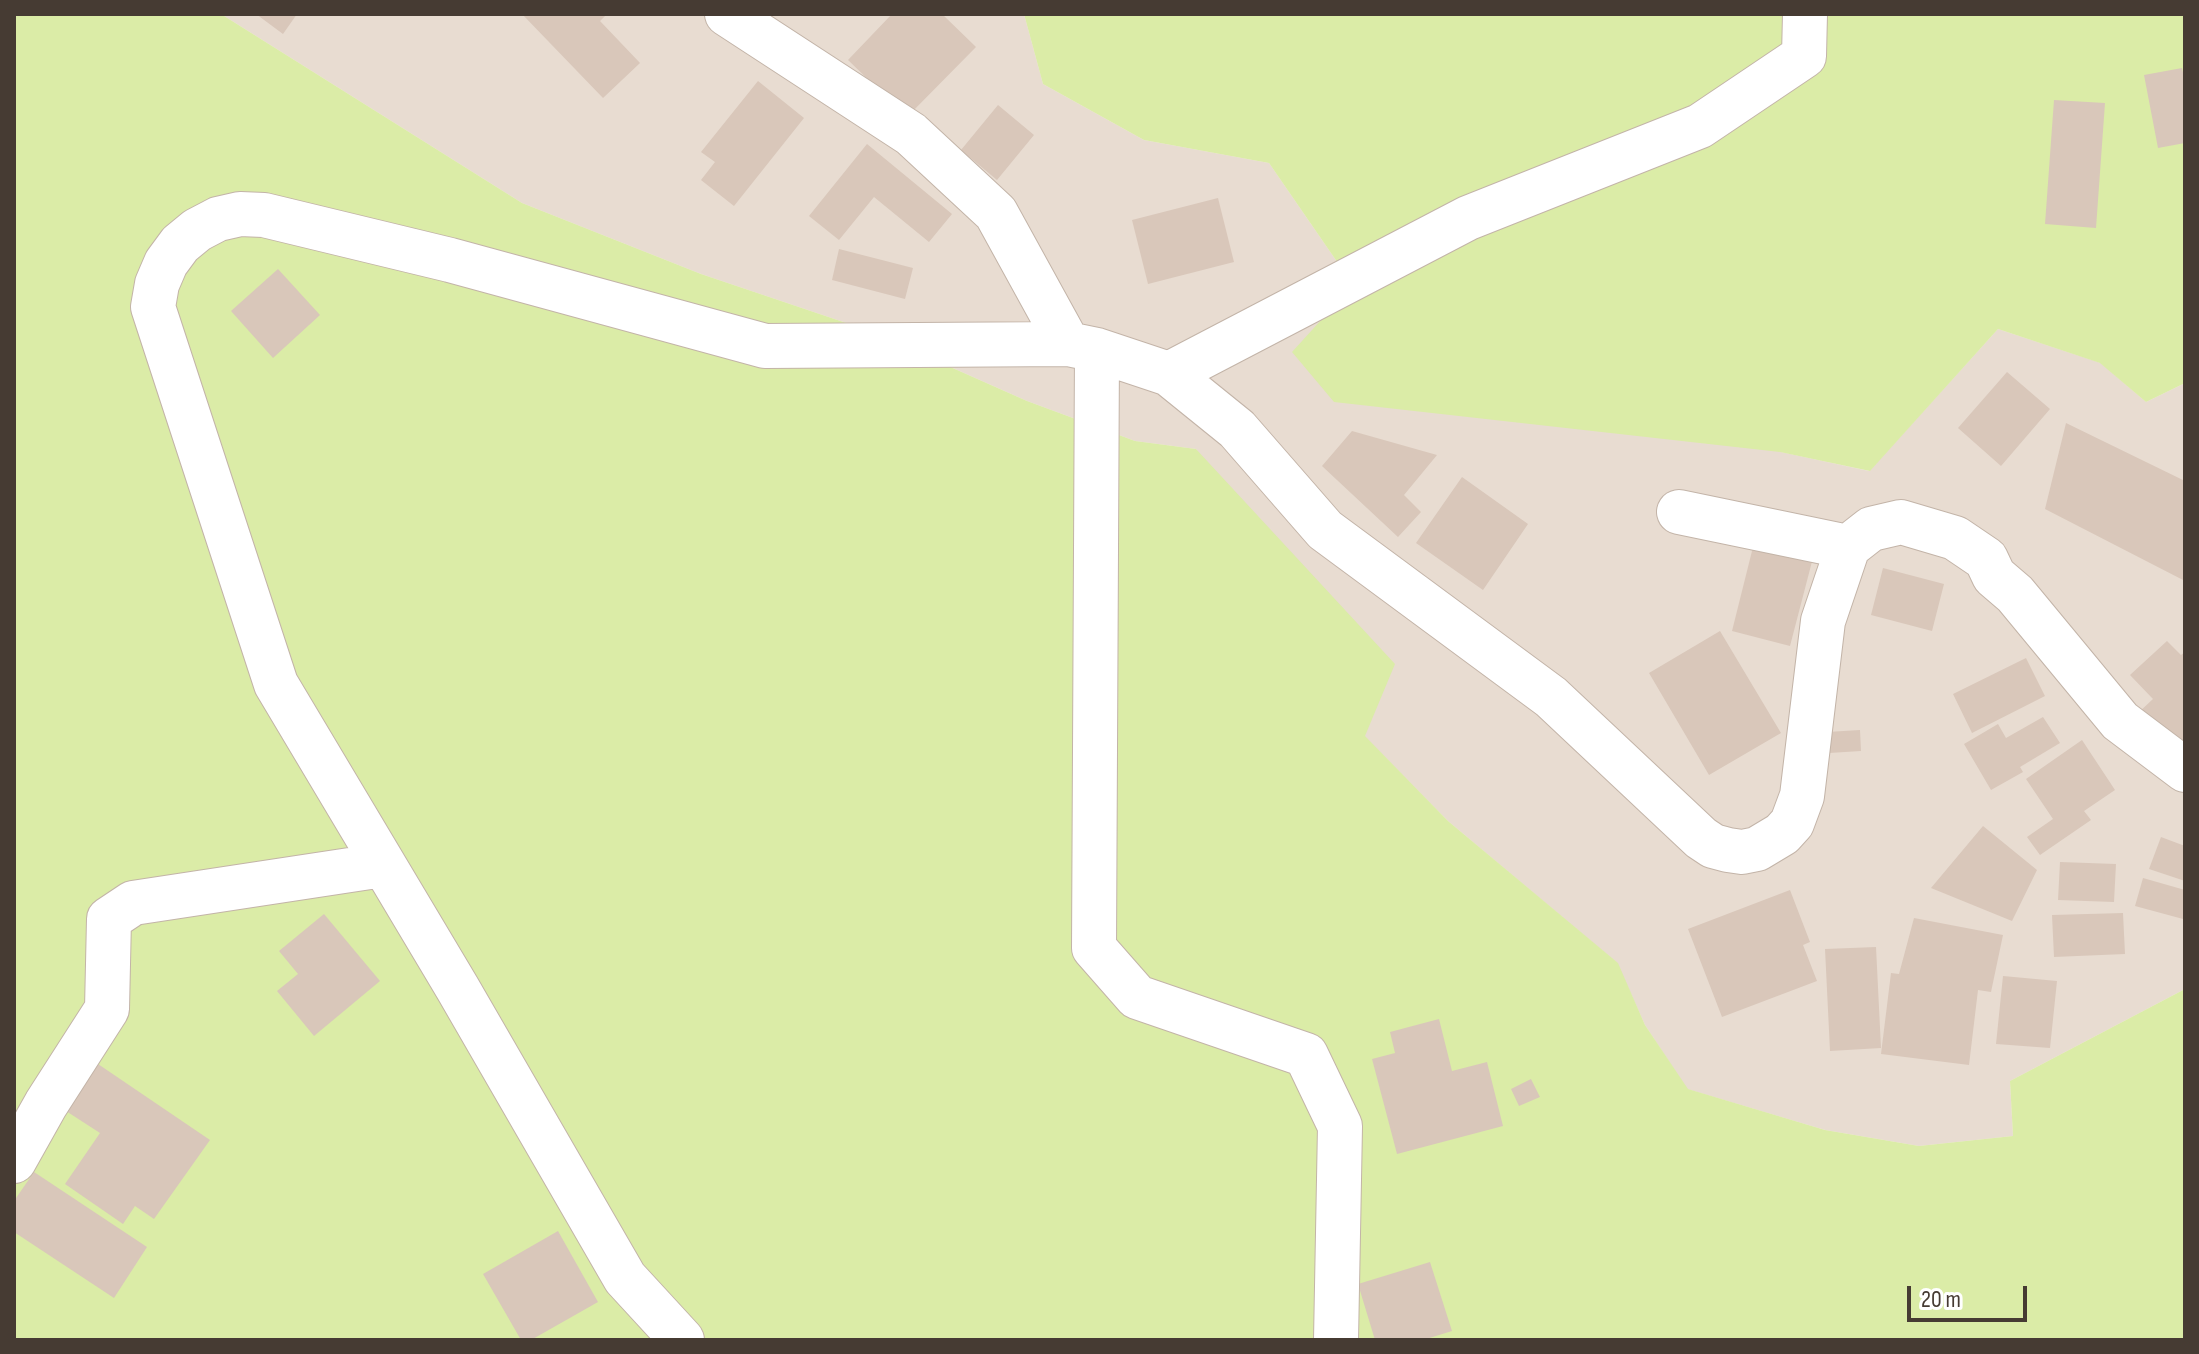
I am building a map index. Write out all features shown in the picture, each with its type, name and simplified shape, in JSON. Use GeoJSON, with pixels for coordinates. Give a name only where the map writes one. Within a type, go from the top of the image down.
{"type":"FeatureCollection","features":[{"type":"Feature","properties":{"kind":"street"},"geometry":{"type":"LineString","coordinates":[[727,14],[911,134],[996,213],[1082,347],[1094,948],[1137,997],[1306,1055],[1340,1126],[1336,1340]]}},
{"type":"Feature","properties":{"kind":"street"},"geometry":{"type":"LineString","coordinates":[[1169,374],[1468,218],[1700,126],[1804,56],[1805,14]]}},
{"type":"Feature","properties":{"kind":"street"},"geometry":{"type":"LineString","coordinates":[[682,1340],[625,1278],[276,684],[153,307],[157,284],[166,263],[180,244],[218,219],[240,214],[264,215],[450,260],[765,346],[1082,347],[1169,374],[1237,429],[1325,530],[1551,697],[1713,846],[1742,852],[1770,843],[1792,823],[1799,809],[1823,621],[1848,547],[1871,529],[1901,522],[1955,538],[1986,559],[1994,576],[2015,594],[2120,721],[2185,770]]}},
{"type":"Feature","properties":{"kind":"street"},"geometry":{"type":"LineString","coordinates":[[1679,512],[1848,547]]}},
{"type":"Feature","properties":{"kind":"street"},"geometry":{"type":"LineString","coordinates":[[14,1161],[46,1104],[107,1009],[109,919],[133,903],[383,865]]}},
{"type":"Feature","properties":{"kind":"shaded area"},"geometry":{"type":"Polygon","coordinates":[[[221,14],[1024,14],[1043,84],[1144,140],[1269,163],[1353,285],[1781,452],[1869,471],[1998,329],[2101,363],[2146,402],[2185,383],[2185,989],[2010,1081],[2013,1136],[1919,1146],[1825,1130],[1687,1089],[1645,1025],[1617,963],[1448,821],[1364,736],[1196,449],[1135,441],[1027,401],[867,330],[701,274],[522,203],[221,14]]]}},
{"type":"Feature","properties":{"kind":"green space"},"geometry":{"type":"Polygon","coordinates":[[[14,14],[221,14],[522,203],[701,274],[867,330],[1027,401],[1135,441],[1196,449],[1395,664],[1365,736],[1448,821],[1618,963],[1645,1025],[1688,1089],[1825,1130],[1919,1146],[2013,1136],[2010,1081],[2185,989],[2185,1340],[14,1340],[14,14]]]}},
{"type":"Feature","properties":{"kind":"green space"},"geometry":{"type":"Polygon","coordinates":[[[1024,14],[2185,14],[2185,383],[2146,402],[2100,363],[1998,329],[1870,471],[1780,452],[1334,402],[1292,352],[1353,285],[1269,163],[1144,140],[1043,84],[1024,14]]]}},
{"type":"Feature","properties":{"kind":"building"},"geometry":{"type":"Polygon","coordinates":[[[256,14],[297,14],[283,34],[256,14]]]}},
{"type":"Feature","properties":{"kind":"building"},"geometry":{"type":"Polygon","coordinates":[[[522,14],[607,14],[600,21],[640,63],[603,98],[522,14]]]}},
{"type":"Feature","properties":{"kind":"building"},"geometry":{"type":"Polygon","coordinates":[[[892,14],[942,14],[976,47],[907,117],[848,60],[892,14]]]}},
{"type":"Feature","properties":{"kind":"building"},"geometry":{"type":"Polygon","coordinates":[[[2182,68],[2185,81],[2185,143],[2158,148],[2144,75],[2182,68]]]}},
{"type":"Feature","properties":{"kind":"building"},"geometry":{"type":"Polygon","coordinates":[[[758,81],[804,118],[734,206],[701,180],[715,162],[701,152],[758,81]]]}},
{"type":"Feature","properties":{"kind":"building"},"geometry":{"type":"Polygon","coordinates":[[[2054,100],[2105,103],[2096,228],[2045,224],[2054,100]]]}},
{"type":"Feature","properties":{"kind":"building"},"geometry":{"type":"Polygon","coordinates":[[[998,105],[1034,135],[997,180],[961,150],[998,105]]]}},
{"type":"Feature","properties":{"kind":"building"},"geometry":{"type":"Polygon","coordinates":[[[867,144],[952,214],[929,242],[874,197],[839,240],[809,216],[867,144]]]}},
{"type":"Feature","properties":{"kind":"building"},"geometry":{"type":"Polygon","coordinates":[[[1218,198],[1234,262],[1148,284],[1132,220],[1218,198]]]}},
{"type":"Feature","properties":{"kind":"building"},"geometry":{"type":"Polygon","coordinates":[[[839,249],[913,268],[905,299],[832,280],[839,249]]]}},
{"type":"Feature","properties":{"kind":"building"},"geometry":{"type":"Polygon","coordinates":[[[278,269],[320,315],[273,358],[231,311],[278,269]]]}},
{"type":"Feature","properties":{"kind":"building"},"geometry":{"type":"Polygon","coordinates":[[[2007,372],[2050,409],[2001,466],[1958,428],[2007,372]]]}},
{"type":"Feature","properties":{"kind":"building"},"geometry":{"type":"Polygon","coordinates":[[[2066,423],[2185,481],[2185,581],[2045,509],[2066,423]]]}},
{"type":"Feature","properties":{"kind":"building"},"geometry":{"type":"Polygon","coordinates":[[[1352,431],[1437,455],[1404,495],[1421,512],[1398,537],[1322,466],[1352,431]]]}},
{"type":"Feature","properties":{"kind":"building"},"geometry":{"type":"Polygon","coordinates":[[[1462,477],[1528,524],[1483,590],[1416,543],[1462,477]]]}},
{"type":"Feature","properties":{"kind":"building"},"geometry":{"type":"Polygon","coordinates":[[[1756,535],[1815,550],[1790,646],[1732,631],[1756,535]]]}},
{"type":"Feature","properties":{"kind":"building"},"geometry":{"type":"Polygon","coordinates":[[[1883,568],[1944,584],[1932,631],[1871,615],[1883,568]]]}},
{"type":"Feature","properties":{"kind":"building"},"geometry":{"type":"Polygon","coordinates":[[[1720,631],[1781,733],[1709,775],[1649,673],[1720,631]]]}},
{"type":"Feature","properties":{"kind":"building"},"geometry":{"type":"Polygon","coordinates":[[[2167,641],[2181,655],[2185,652],[2185,742],[2173,752],[2137,714],[2153,699],[2130,675],[2167,641]]]}},
{"type":"Feature","properties":{"kind":"building"},"geometry":{"type":"Polygon","coordinates":[[[2026,658],[2045,696],[1972,733],[1953,694],[2026,658]]]}},
{"type":"Feature","properties":{"kind":"building"},"geometry":{"type":"Polygon","coordinates":[[[2043,717],[2060,743],[2020,767],[2023,772],[1991,790],[1964,744],[1998,724],[2006,738],[2043,717]]]}},
{"type":"Feature","properties":{"kind":"building"},"geometry":{"type":"Polygon","coordinates":[[[1860,730],[1861,751],[1829,753],[1827,732],[1860,730]]]}},
{"type":"Feature","properties":{"kind":"building"},"geometry":{"type":"Polygon","coordinates":[[[2082,740],[2115,790],[2084,811],[2091,820],[2040,855],[2027,837],[2053,819],[2026,779],[2082,740]]]}},
{"type":"Feature","properties":{"kind":"building"},"geometry":{"type":"Polygon","coordinates":[[[1983,826],[2037,870],[2012,921],[1931,888],[1983,826]]]}},
{"type":"Feature","properties":{"kind":"building"},"geometry":{"type":"Polygon","coordinates":[[[2161,837],[2185,846],[2185,881],[2149,869],[2161,837]]]}},
{"type":"Feature","properties":{"kind":"building"},"geometry":{"type":"Polygon","coordinates":[[[2060,862],[2116,864],[2114,902],[2058,900],[2060,862]]]}},
{"type":"Feature","properties":{"kind":"building"},"geometry":{"type":"Polygon","coordinates":[[[2143,878],[2185,890],[2183,919],[2135,906],[2143,878]]]}},
{"type":"Feature","properties":{"kind":"building"},"geometry":{"type":"Polygon","coordinates":[[[1790,890],[1810,942],[1803,945],[1817,981],[1722,1017],[1688,929],[1790,890]]]}},
{"type":"Feature","properties":{"kind":"building"},"geometry":{"type":"Polygon","coordinates":[[[2123,913],[2125,954],[2054,957],[2052,915],[2123,913]]]}},
{"type":"Feature","properties":{"kind":"building"},"geometry":{"type":"Polygon","coordinates":[[[324,914],[380,981],[314,1036],[277,991],[298,974],[279,951],[324,914]]]}},
{"type":"Feature","properties":{"kind":"building"},"geometry":{"type":"Polygon","coordinates":[[[1914,918],[2003,935],[1991,992],[1978,990],[1969,1065],[1881,1054],[1891,973],[1899,974],[1914,918]]]}},
{"type":"Feature","properties":{"kind":"building"},"geometry":{"type":"Polygon","coordinates":[[[1876,947],[1881,1048],[1830,1051],[1825,949],[1876,947]]]}},
{"type":"Feature","properties":{"kind":"building"},"geometry":{"type":"Polygon","coordinates":[[[2003,976],[2057,981],[2050,1048],[1996,1044],[2003,976]]]}},
{"type":"Feature","properties":{"kind":"building"},"geometry":{"type":"Polygon","coordinates":[[[1439,1019],[1452,1071],[1487,1062],[1503,1126],[1397,1154],[1372,1059],[1395,1053],[1390,1032],[1439,1019]]]}},
{"type":"Feature","properties":{"kind":"building"},"geometry":{"type":"Polygon","coordinates":[[[98,1064],[210,1140],[154,1219],[135,1206],[123,1224],[65,1184],[100,1133],[66,1111],[98,1064]]]}},
{"type":"Feature","properties":{"kind":"building"},"geometry":{"type":"Polygon","coordinates":[[[1531,1079],[1540,1097],[1519,1106],[1511,1089],[1531,1079]]]}},
{"type":"Feature","properties":{"kind":"building"},"geometry":{"type":"Polygon","coordinates":[[[34,1172],[147,1247],[114,1298],[14,1232],[14,1201],[34,1172]]]}},
{"type":"Feature","properties":{"kind":"building"},"geometry":{"type":"Polygon","coordinates":[[[558,1231],[598,1302],[531,1340],[521,1340],[483,1274],[558,1231]]]}},
{"type":"Feature","properties":{"kind":"building"},"geometry":{"type":"Polygon","coordinates":[[[1430,1262],[1452,1331],[1423,1340],[1375,1340],[1358,1284],[1430,1262]]]}}]}
